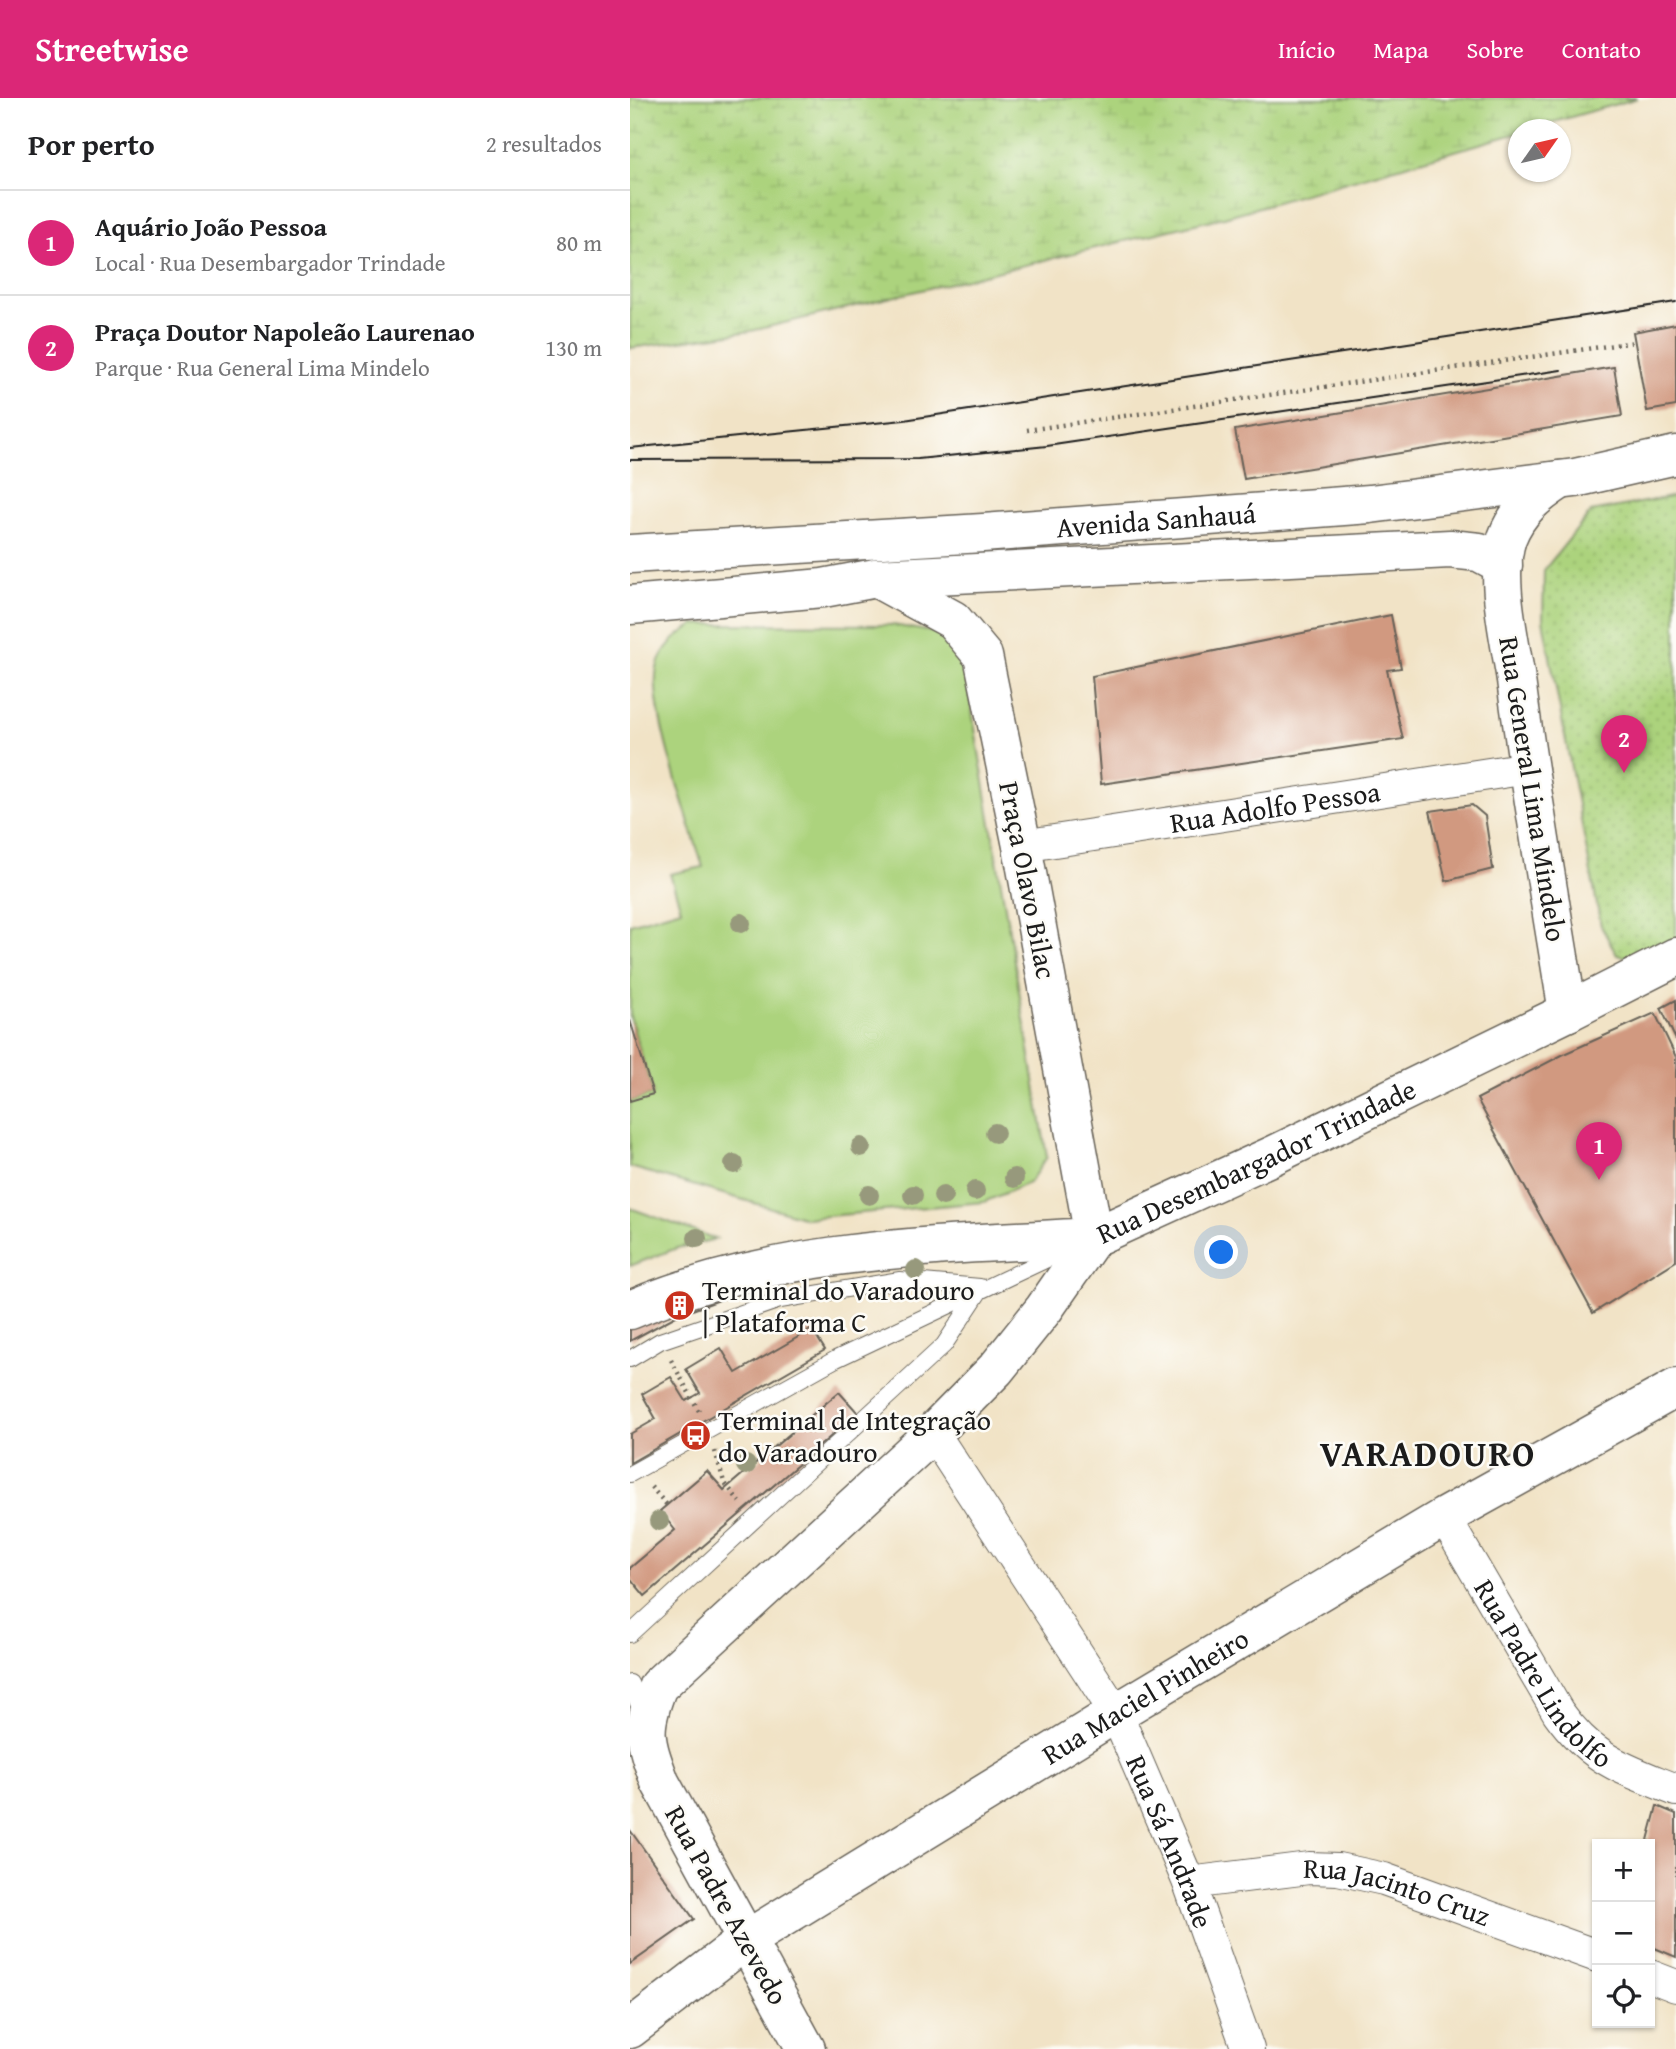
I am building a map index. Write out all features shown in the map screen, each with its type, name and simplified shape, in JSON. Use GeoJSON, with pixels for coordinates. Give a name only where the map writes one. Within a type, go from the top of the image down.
{"type":"FeatureCollection","features":[{"type":"Feature","properties":{"kind":"main road","name":"Avenida Sanhauá"},"geometry":{"type":"LineString","coordinates":[[630,554],[1297,511],[1448,496],[1560,480],[1676,455]]}},
{"type":"Feature","properties":{"kind":"main road","name":"Rua General Lima Mindelo"},"geometry":{"type":"LineString","coordinates":[[1560,480],[1537,495],[1519,514],[1507,538],[1503,565],[1506,614],[1528,768],[1568,1012]]}},
{"type":"Feature","properties":{"kind":"main road","name":"Avenida Sanhauá"},"geometry":{"type":"LineString","coordinates":[[630,605],[822,588],[876,578],[1450,549],[1479,552],[1503,565]]}},
{"type":"Feature","properties":{"kind":"main road","name":"Praça Olavo Bilac"},"geometry":{"type":"LineString","coordinates":[[876,578],[953,620],[983,656],[1022,846],[1094,1237]]}},
{"type":"Feature","properties":{"kind":"main road","name":"Rua Desembargador Trindade"},"geometry":{"type":"LineString","coordinates":[[645,1719],[658,1686],[673,1670],[933,1433],[996,1369],[1044,1309],[1094,1237],[1274,1155],[1676,957]]}},
{"type":"Feature","properties":{"kind":"main road"},"geometry":{"type":"LineString","coordinates":[[630,1310],[710,1279],[809,1257],[930,1246],[1094,1237]]}},
{"type":"Feature","properties":{"kind":"main road","name":"Rua Maciel Pinheiro"},"geometry":{"type":"LineString","coordinates":[[630,2029],[746,1940],[1116,1713],[1444,1517],[1676,1388]]}},
{"type":"Feature","properties":{"kind":"main road","name":"Rua Padre Azevedo"},"geometry":{"type":"LineString","coordinates":[[645,1719],[648,1750],[660,1783],[806,2049]]}},
{"type":"Feature","properties":{"kind":"street","name":"Rua Adolfo Pessoa"},"geometry":{"type":"LineString","coordinates":[[1022,846],[1528,768]]}},
{"type":"Feature","properties":{"kind":"street","name":"Rua Sá Andrade"},"geometry":{"type":"LineString","coordinates":[[933,1433],[1116,1713],[1189,1883],[1248,2049]]}},
{"type":"Feature","properties":{"kind":"street","name":"Rua Padre Lindolfo"},"geometry":{"type":"LineString","coordinates":[[1444,1517],[1551,1700],[1577,1739],[1602,1758],[1676,1790]]}},
{"type":"Feature","properties":{"kind":"street","name":"Rua Jacinto Cruz"},"geometry":{"type":"LineString","coordinates":[[1189,1883],[1309,1868],[1338,1869],[1397,1883],[1592,1954]]}},
{"type":"Feature","properties":{"kind":"street"},"geometry":{"type":"LineString","coordinates":[[1655,1978],[1676,1986]]}},
{"type":"Feature","properties":{"kind":"lane"},"geometry":{"type":"LineString","coordinates":[[630,1474],[836,1359],[982,1287],[1094,1237]]}},
{"type":"Feature","properties":{"kind":"lane"},"geometry":{"type":"LineString","coordinates":[[630,1359],[660,1341],[780,1300],[900,1280],[982,1287]]}},
{"type":"Feature","properties":{"kind":"lane"},"geometry":{"type":"LineString","coordinates":[[630,1634],[944,1345],[982,1287]]}},
{"type":"Feature","properties":{"kind":"lane"},"geometry":{"type":"LineString","coordinates":[[630,1683],[645,1719]]}},
{"type":"Feature","properties":{"kind":"path"},"geometry":{"type":"LineString","coordinates":[[1027,430],[1635,342]]}},
{"type":"Feature","properties":{"kind":"green space"},"geometry":{"type":"Polygon","coordinates":[[[630,98],[1638,98],[1564,119],[1508,119],[1508,136],[1224,217],[751,331],[630,348],[630,98]]]}},
{"type":"Feature","properties":{"kind":"green space"},"geometry":{"type":"Polygon","coordinates":[[[1676,496],[1676,945],[1645,960],[1617,955],[1601,926],[1543,620],[1544,570],[1591,512],[1676,496]]]}},
{"type":"Feature","properties":{"kind":"green space"},"geometry":{"type":"Polygon","coordinates":[[[695,624],[893,625],[938,633],[962,651],[1047,1157],[1029,1183],[984,1202],[806,1218],[630,1167],[630,1101],[653,1094],[630,1017],[630,924],[681,909],[670,874],[703,867],[664,737],[656,686],[657,668],[663,653],[677,637],[695,624]]]}},
{"type":"Feature","properties":{"kind":"green space"},"geometry":{"type":"Polygon","coordinates":[[[630,1208],[716,1239],[677,1248],[630,1266],[630,1208]]]}},
{"type":"Feature","properties":{"kind":"building"},"geometry":{"type":"Polygon","coordinates":[[[1676,324],[1676,406],[1647,411],[1633,332],[1676,324]]]}},
{"type":"Feature","properties":{"kind":"building"},"geometry":{"type":"Polygon","coordinates":[[[1614,367],[1622,416],[1244,479],[1235,430],[1614,367]]]}},
{"type":"Feature","properties":{"kind":"building"},"geometry":{"type":"Polygon","coordinates":[[[1391,615],[1401,668],[1387,670],[1403,739],[1101,784],[1092,676],[1391,615]]]}},
{"type":"Feature","properties":{"kind":"building"},"geometry":{"type":"Polygon","coordinates":[[[1472,805],[1485,816],[1493,869],[1446,881],[1430,811],[1472,805]]]}},
{"type":"Feature","properties":{"kind":"building"},"geometry":{"type":"Polygon","coordinates":[[[1676,1000],[1676,1040],[1661,1008],[1676,1000]]]}},
{"type":"Feature","properties":{"kind":"building"},"geometry":{"type":"Polygon","coordinates":[[[1655,1013],[1676,1057],[1676,1261],[1593,1313],[1477,1099],[1566,1053],[1655,1013]]]}},
{"type":"Feature","properties":{"kind":"building"},"geometry":{"type":"Polygon","coordinates":[[[630,1020],[653,1094],[630,1101],[630,1020]]]}},
{"type":"Feature","properties":{"kind":"building"},"geometry":{"type":"Polygon","coordinates":[[[771,1281],[676,1316],[630,1341],[630,1320],[771,1281]]]}},
{"type":"Feature","properties":{"kind":"building"},"geometry":{"type":"Polygon","coordinates":[[[812,1329],[825,1350],[630,1463],[630,1434],[656,1419],[642,1394],[671,1377],[686,1401],[700,1393],[686,1369],[721,1348],[736,1373],[812,1329]]]}},
{"type":"Feature","properties":{"kind":"building"},"geometry":{"type":"Polygon","coordinates":[[[839,1392],[858,1413],[645,1596],[630,1578],[630,1568],[675,1530],[660,1511],[707,1471],[724,1490],[839,1392]]]}},
{"type":"Feature","properties":{"kind":"building"},"geometry":{"type":"Polygon","coordinates":[[[1657,1806],[1676,1814],[1676,1957],[1655,1948],[1655,1839],[1648,1839],[1657,1806]]]}},
{"type":"Feature","properties":{"kind":"building"},"geometry":{"type":"Polygon","coordinates":[[[630,1830],[694,1919],[630,1964],[630,1830]]]}},
{"type":"Feature","properties":{"kind":"tram line"},"geometry":{"type":"LineString","coordinates":[[630,448],[904,420],[1676,302]]}},
{"type":"Feature","properties":{"kind":"tram line"},"geometry":{"type":"LineString","coordinates":[[630,460],[918,459],[1047,446],[1561,370]]}},
{"type":"Feature","properties":{"kind":"place","name":"Praça Doutor Napoleão Laurenao"},"geometry":{"type":"Point","coordinates":[1624,773]}},
{"type":"Feature","properties":{"kind":"place","name":"Aquário João Pessoa"},"geometry":{"type":"Point","coordinates":[1599,1180]}},
{"type":"Feature","properties":{"kind":"place","name":"Terminal do Varadouro | Plataforma C"},"geometry":{"type":"Point","coordinates":[679,1306]}},
{"type":"Feature","properties":{"kind":"place","name":"Terminal de Integração do Varadouro"},"geometry":{"type":"Point","coordinates":[695,1436]}},
{"type":"Feature","properties":{"kind":"district","name":"VARADOURO"},"geometry":{"type":"Point","coordinates":[1428,1454]}}]}
